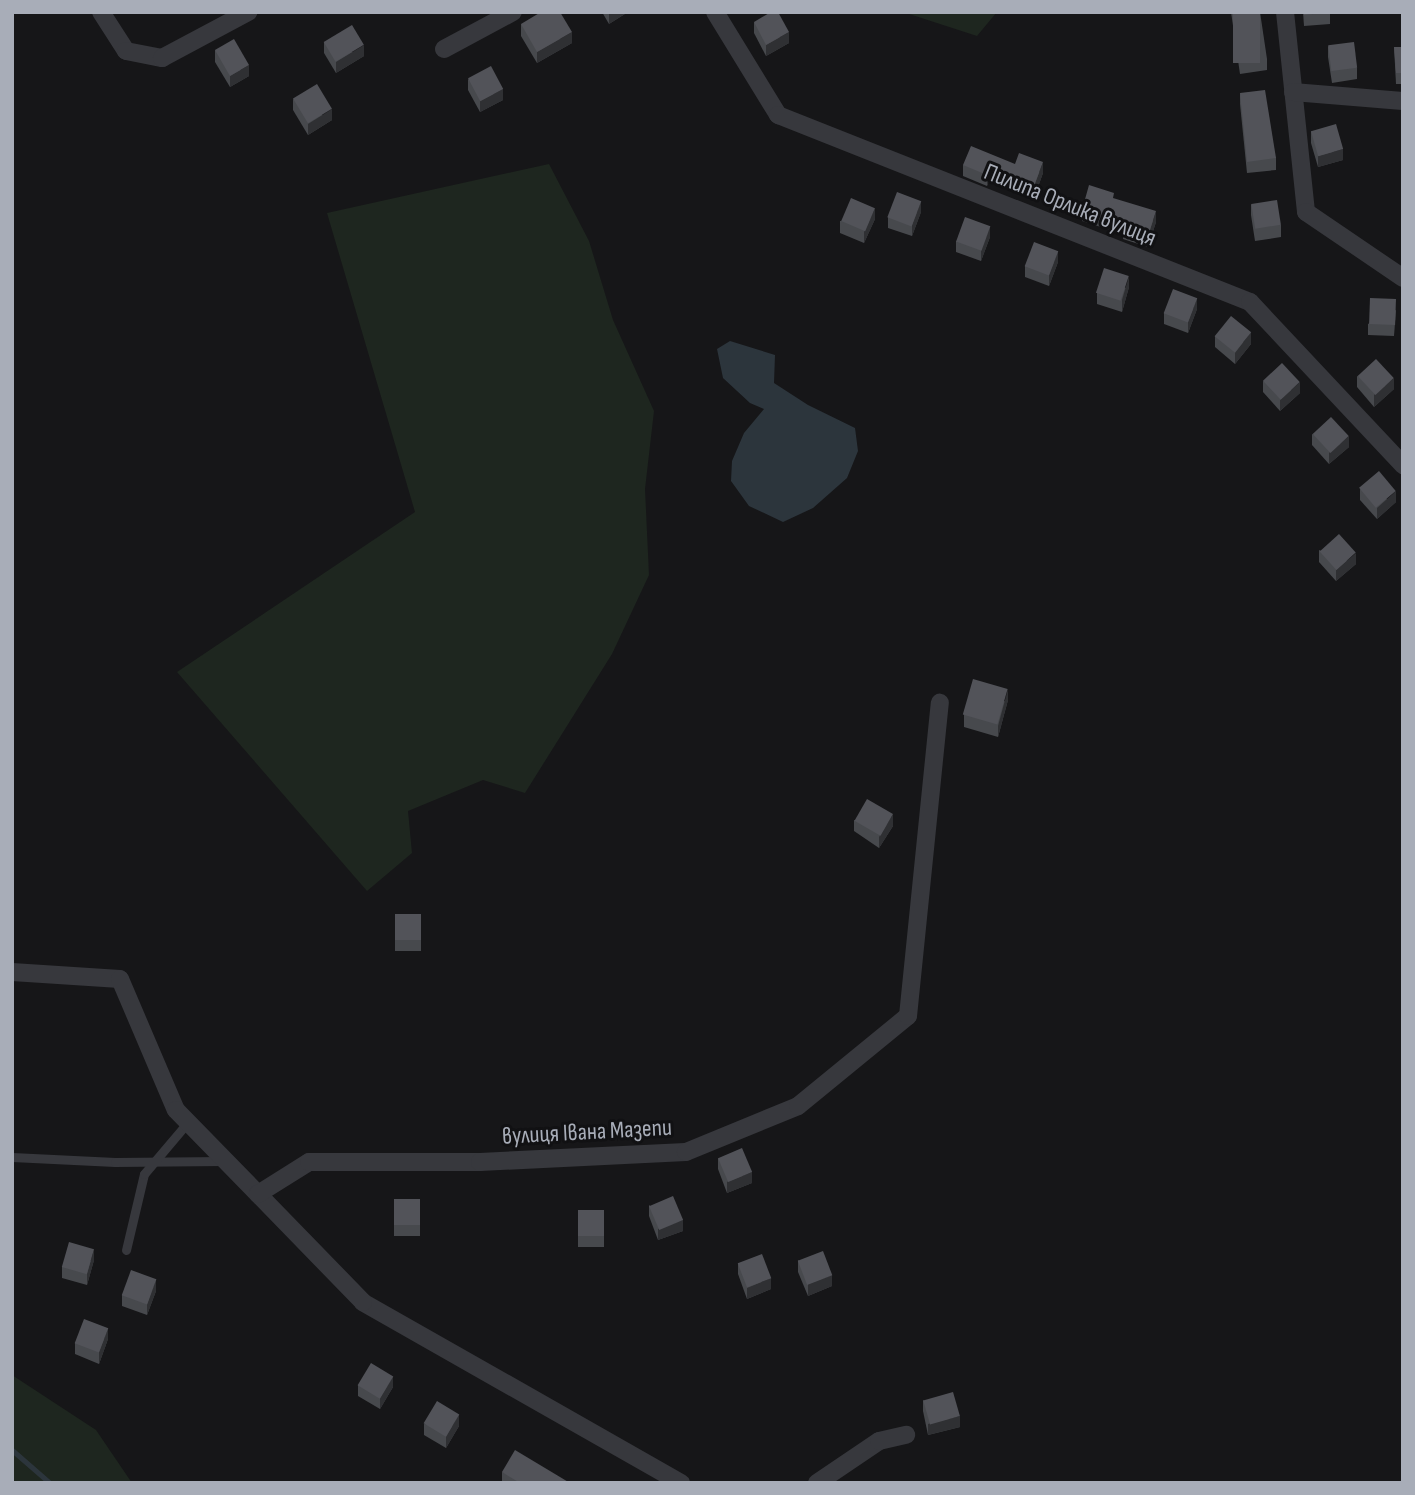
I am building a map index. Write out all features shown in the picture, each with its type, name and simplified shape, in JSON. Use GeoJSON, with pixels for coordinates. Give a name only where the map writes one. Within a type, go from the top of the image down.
{"type":"FeatureCollection","features":[{"type":"Feature","properties":{"kind":"street"},"geometry":{"type":"LineString","coordinates":[[101,12],[125,51],[162,58],[248,12]]}},
{"type":"Feature","properties":{"kind":"street"},"geometry":{"type":"LineString","coordinates":[[444,49],[513,12]]}},
{"type":"Feature","properties":{"kind":"street","name":"Пилипа Орлика вулиця"},"geometry":{"type":"LineString","coordinates":[[715,12],[778,115],[1250,302],[1403,465]]}},
{"type":"Feature","properties":{"kind":"street"},"geometry":{"type":"LineString","coordinates":[[1285,12],[1306,212],[1403,278]]}},
{"type":"Feature","properties":{"kind":"street"},"geometry":{"type":"LineString","coordinates":[[1293,92],[1403,101]]}},
{"type":"Feature","properties":{"kind":"street","name":"вулиця Івана Мазепи"},"geometry":{"type":"LineString","coordinates":[[258,1194],[309,1162],[480,1162],[686,1152],[798,1106],[908,1016],[940,703]]}},
{"type":"Feature","properties":{"kind":"street"},"geometry":{"type":"LineString","coordinates":[[12,972],[120,979],[176,1110],[363,1302],[681,1483]]}},
{"type":"Feature","properties":{"kind":"street"},"geometry":{"type":"LineString","coordinates":[[817,1483],[879,1441],[906,1435]]}},
{"type":"Feature","properties":{"kind":"lane"},"geometry":{"type":"LineString","coordinates":[[126,1250],[144,1174],[188,1122]]}},
{"type":"Feature","properties":{"kind":"lane"},"geometry":{"type":"LineString","coordinates":[[12,1157],[155,1162],[226,1161]]}},
{"type":"Feature","properties":{"kind":"shaded area"},"geometry":{"type":"Polygon","coordinates":[[[903,12],[997,12],[977,36],[903,12]]]}},
{"type":"Feature","properties":{"kind":"shaded area"},"geometry":{"type":"Polygon","coordinates":[[[549,164],[589,241],[613,320],[654,411],[645,489],[649,575],[612,654],[525,793],[483,780],[408,811],[412,853],[367,891],[177,672],[415,512],[327,213],[549,164]]]}},
{"type":"Feature","properties":{"kind":"shaded area"},"geometry":{"type":"Polygon","coordinates":[[[730,341],[775,355],[774,383],[808,405],[855,428],[858,451],[847,478],[813,508],[783,522],[749,506],[731,481],[732,461],[744,433],[764,409],[750,403],[723,378],[717,349],[730,341]]]}},
{"type":"Feature","properties":{"kind":"shaded area"},"geometry":{"type":"Polygon","coordinates":[[[12,1375],[96,1430],[132,1483],[12,1483],[12,1375]]]}},
{"type":"Feature","properties":{"kind":"building"},"geometry":{"type":"Polygon","coordinates":[[[541,12],[560,12],[572,32],[537,52],[521,24],[541,12]]]}},
{"type":"Feature","properties":{"kind":"building"},"geometry":{"type":"Polygon","coordinates":[[[771,12],[778,12],[789,32],[766,45],[754,22],[771,12]]]}},
{"type":"Feature","properties":{"kind":"building"},"geometry":{"type":"Polygon","coordinates":[[[1233,12],[1260,12],[1260,63],[1233,63],[1233,12]]]}},
{"type":"Feature","properties":{"kind":"building"},"geometry":{"type":"Polygon","coordinates":[[[1304,12],[1330,12],[1304,15],[1304,12]]]}},
{"type":"Feature","properties":{"kind":"building"},"geometry":{"type":"Polygon","coordinates":[[[352,25],[364,45],[336,62],[324,42],[352,25]]]}},
{"type":"Feature","properties":{"kind":"building"},"geometry":{"type":"Polygon","coordinates":[[[234,39],[249,65],[230,76],[215,50],[234,39]]]}},
{"type":"Feature","properties":{"kind":"building"},"geometry":{"type":"Polygon","coordinates":[[[1354,42],[1357,68],[1331,71],[1328,45],[1354,42]]]}},
{"type":"Feature","properties":{"kind":"building"},"geometry":{"type":"Polygon","coordinates":[[[1394,47],[1403,47],[1403,73],[1396,73],[1394,47]]]}},
{"type":"Feature","properties":{"kind":"building"},"geometry":{"type":"Polygon","coordinates":[[[491,66],[503,89],[480,101],[468,78],[491,66]]]}},
{"type":"Feature","properties":{"kind":"building"},"geometry":{"type":"Polygon","coordinates":[[[317,84],[332,109],[308,123],[293,98],[317,84]]]}},
{"type":"Feature","properties":{"kind":"building"},"geometry":{"type":"Polygon","coordinates":[[[1265,90],[1276,158],[1247,162],[1240,93],[1265,90]]]}},
{"type":"Feature","properties":{"kind":"building"},"geometry":{"type":"Polygon","coordinates":[[[1336,124],[1343,149],[1318,156],[1311,131],[1336,124]]]}},
{"type":"Feature","properties":{"kind":"building"},"geometry":{"type":"Polygon","coordinates":[[[971,146],[1015,164],[1019,153],[1043,162],[1034,186],[989,170],[987,175],[963,165],[971,146]]]}},
{"type":"Feature","properties":{"kind":"building"},"geometry":{"type":"Polygon","coordinates":[[[1089,185],[1114,193],[1113,198],[1156,211],[1148,236],[1123,228],[1125,223],[1082,210],[1089,185]]]}},
{"type":"Feature","properties":{"kind":"building"},"geometry":{"type":"Polygon","coordinates":[[[897,192],[921,201],[912,227],[887,217],[897,192]]]}},
{"type":"Feature","properties":{"kind":"building"},"geometry":{"type":"Polygon","coordinates":[[[851,198],[875,208],[865,231],[841,221],[851,198]]]}},
{"type":"Feature","properties":{"kind":"building"},"geometry":{"type":"Polygon","coordinates":[[[1277,200],[1281,225],[1255,229],[1251,204],[1277,200]]]}},
{"type":"Feature","properties":{"kind":"building"},"geometry":{"type":"Polygon","coordinates":[[[965,217],[990,226],[981,251],[956,241],[965,217]]]}},
{"type":"Feature","properties":{"kind":"building"},"geometry":{"type":"Polygon","coordinates":[[[1034,242],[1058,251],[1049,276],[1025,266],[1034,242]]]}},
{"type":"Feature","properties":{"kind":"building"},"geometry":{"type":"Polygon","coordinates":[[[1104,268],[1129,276],[1121,301],[1096,293],[1104,268]]]}},
{"type":"Feature","properties":{"kind":"building"},"geometry":{"type":"Polygon","coordinates":[[[1173,289],[1197,298],[1188,323],[1164,313],[1173,289]]]}},
{"type":"Feature","properties":{"kind":"building"},"geometry":{"type":"Polygon","coordinates":[[[1370,298],[1396,299],[1395,325],[1369,324],[1370,298]]]}},
{"type":"Feature","properties":{"kind":"building"},"geometry":{"type":"Polygon","coordinates":[[[1231,316],[1251,332],[1235,353],[1215,336],[1231,316]]]}},
{"type":"Feature","properties":{"kind":"building"},"geometry":{"type":"Polygon","coordinates":[[[1376,359],[1394,378],[1375,395],[1358,376],[1376,359]]]}},
{"type":"Feature","properties":{"kind":"building"},"geometry":{"type":"Polygon","coordinates":[[[1282,363],[1300,382],[1281,400],[1263,381],[1282,363]]]}},
{"type":"Feature","properties":{"kind":"building"},"geometry":{"type":"Polygon","coordinates":[[[1331,417],[1349,436],[1330,453],[1313,434],[1331,417]]]}},
{"type":"Feature","properties":{"kind":"building"},"geometry":{"type":"Polygon","coordinates":[[[1379,471],[1396,491],[1376,508],[1359,488],[1379,471]]]}},
{"type":"Feature","properties":{"kind":"building"},"geometry":{"type":"Polygon","coordinates":[[[1339,534],[1356,553],[1336,570],[1320,551],[1339,534]]]}},
{"type":"Feature","properties":{"kind":"building"},"geometry":{"type":"Polygon","coordinates":[[[973,679],[1008,689],[997,724],[963,715],[973,679]]]}},
{"type":"Feature","properties":{"kind":"building"},"geometry":{"type":"Polygon","coordinates":[[[867,799],[893,814],[880,836],[854,821],[867,799]]]}},
{"type":"Feature","properties":{"kind":"building"},"geometry":{"type":"Polygon","coordinates":[[[395,914],[421,914],[421,940],[395,940],[395,914]]]}},
{"type":"Feature","properties":{"kind":"building"},"geometry":{"type":"Polygon","coordinates":[[[742,1148],[752,1172],[728,1182],[718,1158],[742,1148]]]}},
{"type":"Feature","properties":{"kind":"building"},"geometry":{"type":"Polygon","coordinates":[[[673,1196],[683,1220],[659,1230],[649,1206],[673,1196]]]}},
{"type":"Feature","properties":{"kind":"building"},"geometry":{"type":"Polygon","coordinates":[[[394,1199],[420,1199],[420,1225],[394,1225],[394,1199]]]}},
{"type":"Feature","properties":{"kind":"building"},"geometry":{"type":"Polygon","coordinates":[[[578,1210],[604,1210],[604,1236],[578,1236],[578,1210]]]}},
{"type":"Feature","properties":{"kind":"building"},"geometry":{"type":"Polygon","coordinates":[[[69,1242],[94,1249],[87,1274],[62,1267],[69,1242]]]}},
{"type":"Feature","properties":{"kind":"building"},"geometry":{"type":"Polygon","coordinates":[[[823,1251],[832,1275],[807,1285],[798,1261],[823,1251]]]}},
{"type":"Feature","properties":{"kind":"building"},"geometry":{"type":"Polygon","coordinates":[[[762,1254],[771,1278],[747,1288],[738,1263],[762,1254]]]}},
{"type":"Feature","properties":{"kind":"building"},"geometry":{"type":"Polygon","coordinates":[[[131,1270],[156,1279],[147,1305],[122,1295],[131,1270]]]}},
{"type":"Feature","properties":{"kind":"building"},"geometry":{"type":"Polygon","coordinates":[[[84,1319],[108,1328],[99,1353],[75,1343],[84,1319]]]}},
{"type":"Feature","properties":{"kind":"building"},"geometry":{"type":"Polygon","coordinates":[[[371,1363],[393,1376],[380,1399],[358,1385],[371,1363]]]}},
{"type":"Feature","properties":{"kind":"building"},"geometry":{"type":"Polygon","coordinates":[[[953,1392],[960,1416],[930,1425],[923,1401],[953,1392]]]}},
{"type":"Feature","properties":{"kind":"building"},"geometry":{"type":"Polygon","coordinates":[[[437,1401],[459,1414],[446,1437],[424,1423],[437,1401]]]}},
{"type":"Feature","properties":{"kind":"building"},"geometry":{"type":"Polygon","coordinates":[[[515,1450],[570,1483],[520,1483],[502,1472],[515,1450]]]}},
{"type":"Feature","properties":{"kind":"waterway"},"geometry":{"type":"LineString","coordinates":[[12,1450],[50,1483]]}}]}
